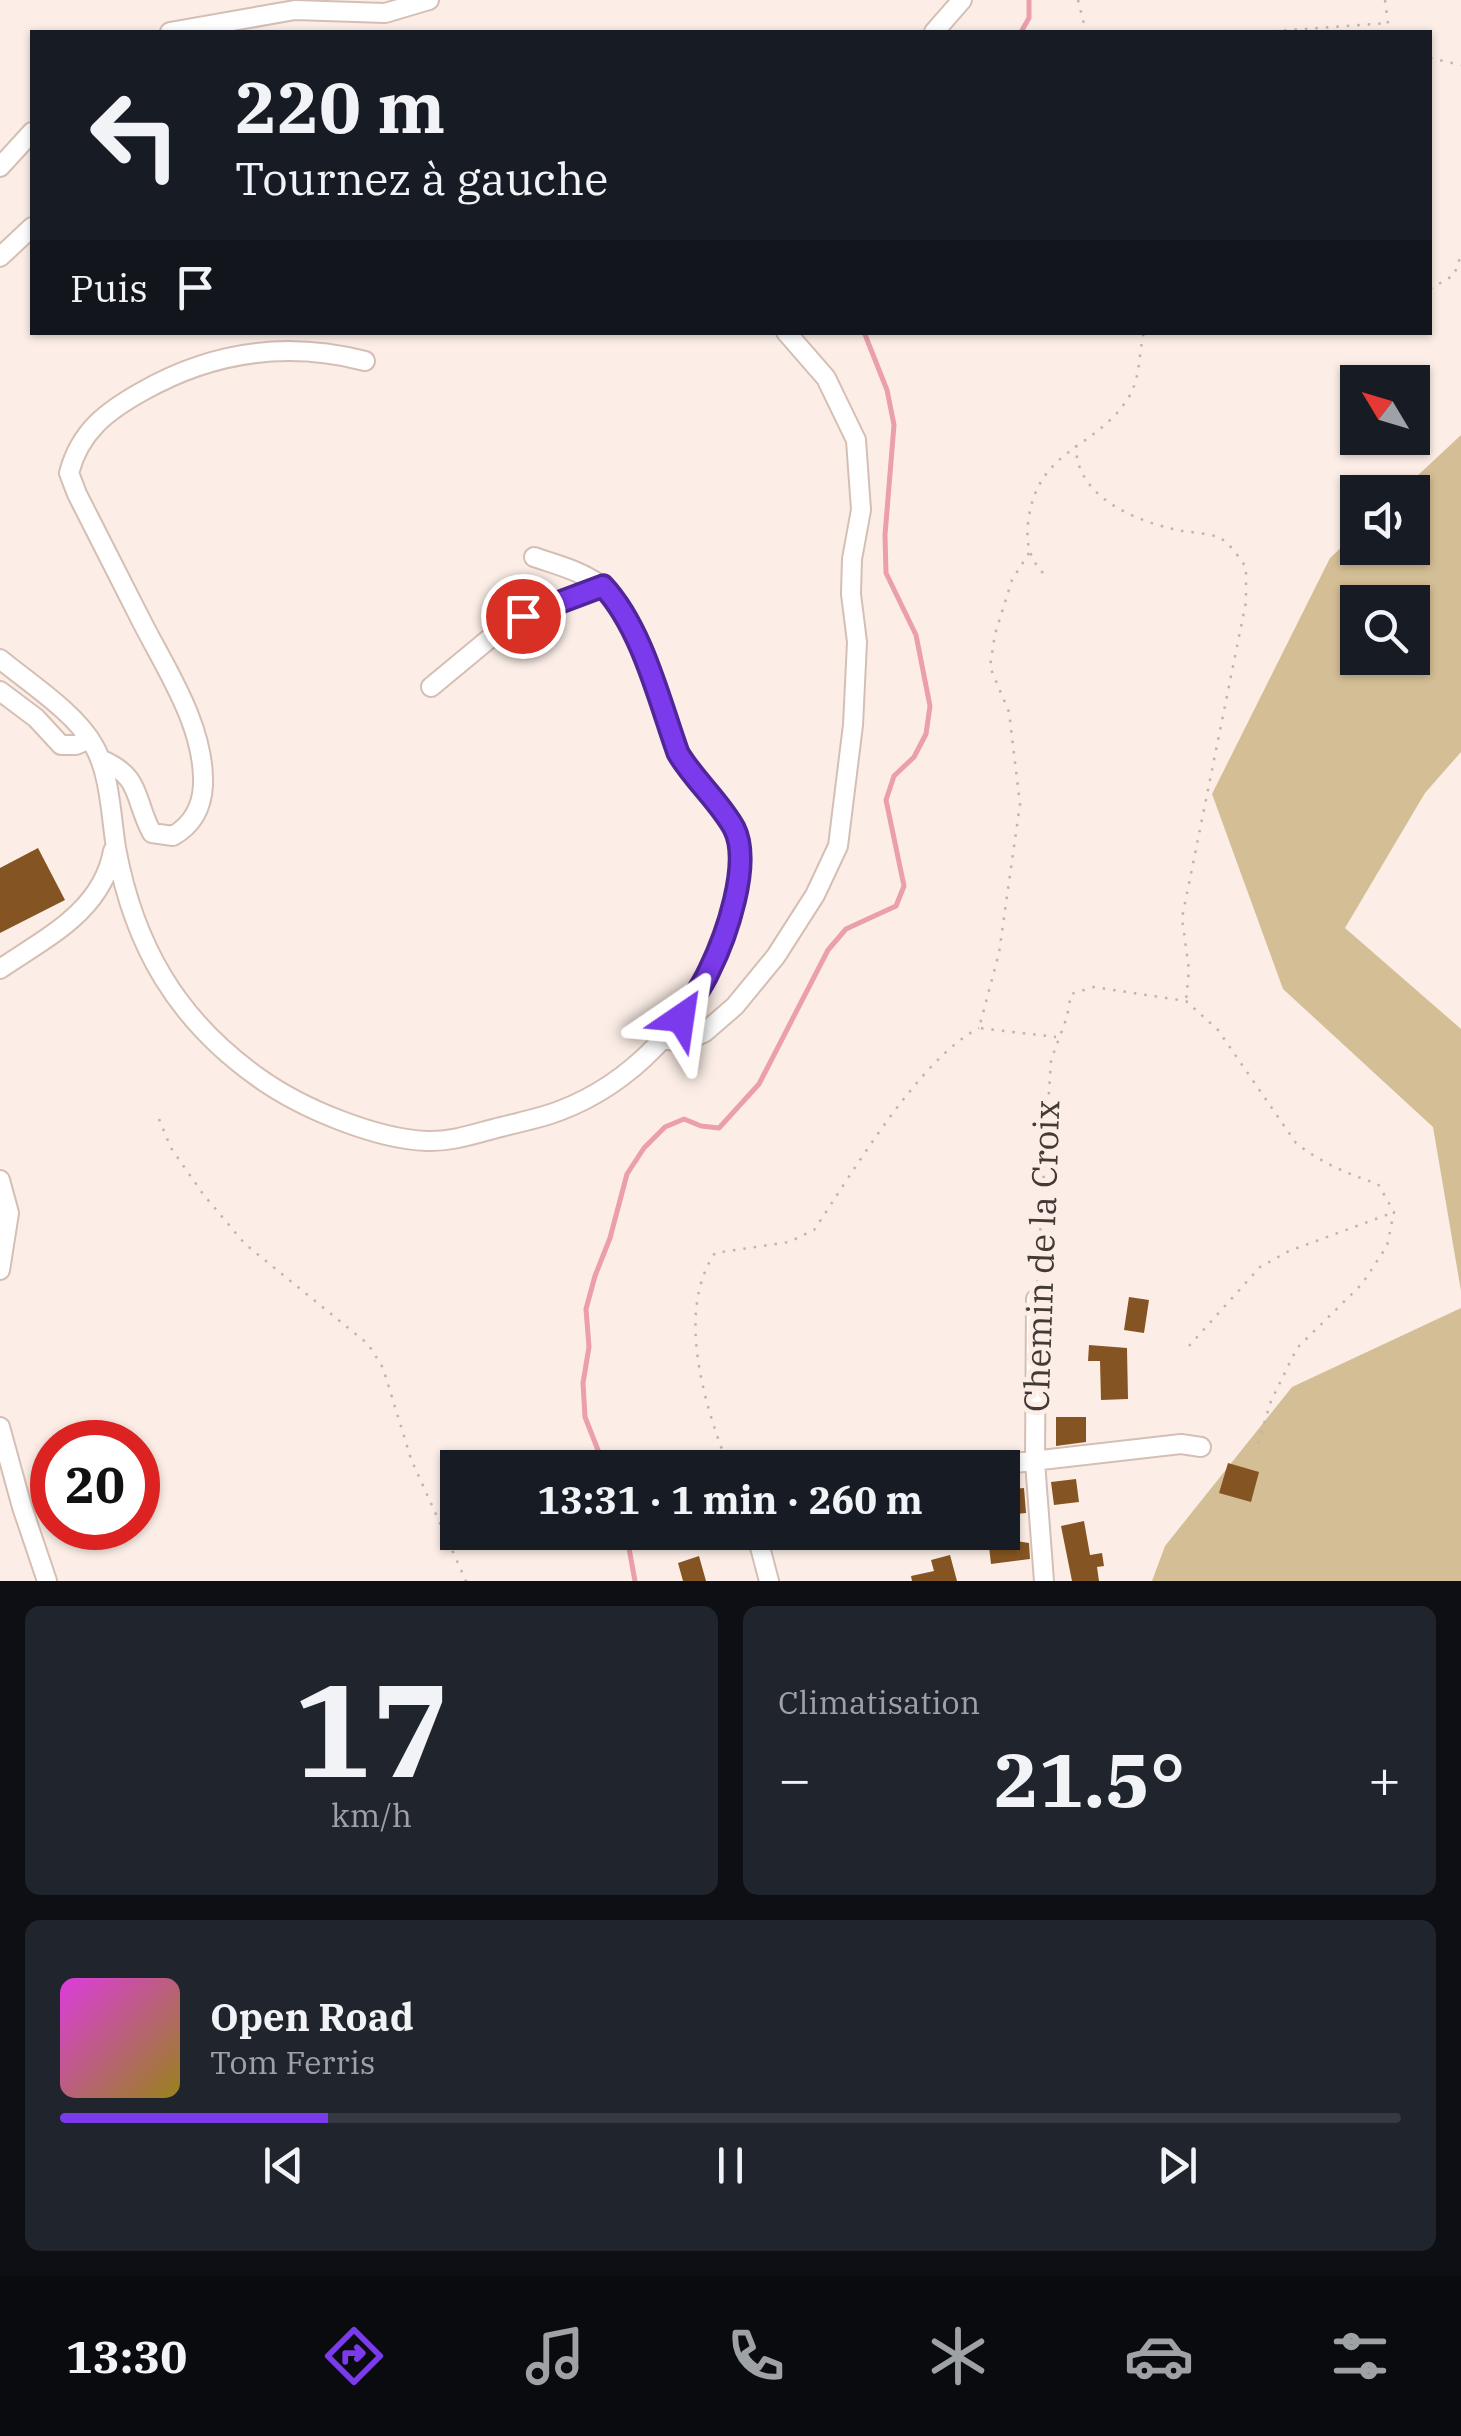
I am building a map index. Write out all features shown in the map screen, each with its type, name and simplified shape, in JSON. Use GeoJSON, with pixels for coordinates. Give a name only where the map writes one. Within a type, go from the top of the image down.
{"type":"FeatureCollection","features":[{"type":"Feature","properties":{"kind":"street"},"geometry":{"type":"LineString","coordinates":[[181,30],[295,10],[385,12],[430,0]]}},
{"type":"Feature","properties":{"kind":"street"},"geometry":{"type":"LineString","coordinates":[[936,30],[962,0]]}},
{"type":"Feature","properties":{"kind":"street"},"geometry":{"type":"LineString","coordinates":[[0,167],[30,134]]}},
{"type":"Feature","properties":{"kind":"street"},"geometry":{"type":"LineString","coordinates":[[0,257],[30,228]]}},
{"type":"Feature","properties":{"kind":"street"},"geometry":{"type":"LineString","coordinates":[[662,1039],[684,1042],[705,1032],[735,1006],[776,956],[816,895],[838,846],[856,675],[852,559],[860,510],[856,440],[826,378],[789,335]]}},
{"type":"Feature","properties":{"kind":"street"},"geometry":{"type":"LineString","coordinates":[[100,759],[129,775],[152,833],[173,836],[195,816],[203,784],[201,758],[184,703],[76,494],[69,473],[84,436],[117,406],[164,379],[180,370],[222,358],[294,350],[364,361]]}},
{"type":"Feature","properties":{"kind":"street"},"geometry":{"type":"LineString","coordinates":[[0,659],[78,724],[90,739],[100,759],[132,917],[187,1016],[262,1080],[304,1104],[405,1139],[452,1140],[558,1112],[606,1090],[646,1057],[681,1018],[710,971],[730,916],[741,866],[733,827],[683,762],[618,602],[603,586],[574,570],[534,557]]}},
{"type":"Feature","properties":{"kind":"street"},"geometry":{"type":"LineString","coordinates":[[431,687],[501,629],[523,616],[603,586]]}},
{"type":"Feature","properties":{"kind":"street"},"geometry":{"type":"LineString","coordinates":[[0,691],[36,718],[60,745],[76,745],[90,739]]}},
{"type":"Feature","properties":{"kind":"street"},"geometry":{"type":"LineString","coordinates":[[0,968],[88,906],[110,868],[115,840]]}},
{"type":"Feature","properties":{"kind":"street"},"geometry":{"type":"LineString","coordinates":[[0,1180],[8,1213],[0,1270]]}},
{"type":"Feature","properties":{"kind":"street","name":"Chemin de la Croix"},"geometry":{"type":"LineString","coordinates":[[1036,1299],[1035,1462],[1044,1581]]}},
{"type":"Feature","properties":{"kind":"street"},"geometry":{"type":"LineString","coordinates":[[0,1427],[47,1581]]}},
{"type":"Feature","properties":{"kind":"street"},"geometry":{"type":"LineString","coordinates":[[1020,1463],[1182,1444],[1201,1447]]}},
{"type":"Feature","properties":{"kind":"street"},"geometry":{"type":"LineString","coordinates":[[761,1550],[769,1581]]}},
{"type":"Feature","properties":{"kind":"path"},"geometry":{"type":"LineString","coordinates":[[1078,0],[1086,30]]}},
{"type":"Feature","properties":{"kind":"path"},"geometry":{"type":"LineString","coordinates":[[1385,0],[1389,30]]}},
{"type":"Feature","properties":{"kind":"path"},"geometry":{"type":"LineString","coordinates":[[1291,30],[1387,23]]}},
{"type":"Feature","properties":{"kind":"path"},"geometry":{"type":"LineString","coordinates":[[1432,58],[1461,65]]}},
{"type":"Feature","properties":{"kind":"path"},"geometry":{"type":"LineString","coordinates":[[1432,287],[1454,275],[1461,255]]}},
{"type":"Feature","properties":{"kind":"path"},"geometry":{"type":"LineString","coordinates":[[1043,573],[1029,553],[1028,526],[1036,493],[1050,467],[1098,429],[1127,399],[1140,370],[1144,335]]}},
{"type":"Feature","properties":{"kind":"path"},"geometry":{"type":"LineString","coordinates":[[1076,445],[1076,464],[1084,480],[1106,502],[1144,521],[1219,538],[1246,567],[1246,602],[1182,918],[1189,970],[1186,1001],[1218,1030],[1296,1144],[1313,1157],[1378,1184],[1394,1212],[1387,1246],[1362,1284],[1297,1348],[1271,1401],[1256,1450]]}},
{"type":"Feature","properties":{"kind":"path"},"geometry":{"type":"LineString","coordinates":[[979,1028],[999,953],[1020,804],[1009,712],[990,668],[995,634],[1012,580],[1029,553]]}},
{"type":"Feature","properties":{"kind":"path","name":"Chemin de la Croix"},"geometry":{"type":"LineString","coordinates":[[1036,1299],[1051,1060],[1068,1017],[1071,994],[1094,987],[1186,1001]]}},
{"type":"Feature","properties":{"kind":"path"},"geometry":{"type":"LineString","coordinates":[[723,1450],[699,1368],[696,1319],[704,1270],[715,1253],[789,1242],[814,1230],[927,1070],[956,1040],[979,1028],[1058,1038]]}},
{"type":"Feature","properties":{"kind":"path"},"geometry":{"type":"LineString","coordinates":[[159,1119],[171,1148],[202,1194],[245,1244],[368,1344],[383,1368],[411,1459],[466,1581]]}},
{"type":"Feature","properties":{"kind":"path"},"geometry":{"type":"LineString","coordinates":[[1190,1346],[1260,1267],[1290,1251],[1394,1212]]}},
{"type":"Feature","properties":{"kind":"shaded area"},"geometry":{"type":"Polygon","coordinates":[[[1461,435],[1461,752],[1425,793],[1345,928],[1461,1029],[1461,1291],[1433,1127],[1283,989],[1212,794],[1330,558],[1340,549],[1340,565],[1430,565],[1430,475],[1418,475],[1461,435]]]}},
{"type":"Feature","properties":{"kind":"shaded area"},"geometry":{"type":"Polygon","coordinates":[[[1461,1308],[1461,1581],[1152,1581],[1165,1546],[1292,1387],[1461,1308]]]}},
{"type":"Feature","properties":{"kind":"building"},"geometry":{"type":"Polygon","coordinates":[[[38,848],[65,900],[0,933],[0,868],[38,848]]]}},
{"type":"Feature","properties":{"kind":"building"},"geometry":{"type":"Polygon","coordinates":[[[1129,1297],[1149,1300],[1144,1333],[1124,1330],[1129,1297]]]}},
{"type":"Feature","properties":{"kind":"building"},"geometry":{"type":"Polygon","coordinates":[[[1089,1345],[1127,1348],[1128,1399],[1101,1400],[1100,1361],[1088,1361],[1089,1345]]]}},
{"type":"Feature","properties":{"kind":"building"},"geometry":{"type":"Polygon","coordinates":[[[1056,1417],[1086,1417],[1086,1442],[1056,1446],[1056,1417]]]}},
{"type":"Feature","properties":{"kind":"building"},"geometry":{"type":"Polygon","coordinates":[[[1228,1463],[1259,1472],[1251,1502],[1219,1493],[1228,1463]]]}},
{"type":"Feature","properties":{"kind":"building"},"geometry":{"type":"Polygon","coordinates":[[[1076,1479],[1079,1502],[1054,1505],[1051,1482],[1076,1479]]]}},
{"type":"Feature","properties":{"kind":"building"},"geometry":{"type":"Polygon","coordinates":[[[1020,1488],[1024,1488],[1026,1513],[1020,1514],[1020,1488]]]}},
{"type":"Feature","properties":{"kind":"building"},"geometry":{"type":"Polygon","coordinates":[[[1084,1521],[1090,1555],[1102,1553],[1104,1566],[1097,1567],[1099,1581],[1072,1581],[1061,1526],[1084,1521]]]}},
{"type":"Feature","properties":{"kind":"building"},"geometry":{"type":"Polygon","coordinates":[[[1020,1542],[1029,1543],[1030,1559],[991,1564],[989,1550],[1020,1550],[1020,1542]]]}},
{"type":"Feature","properties":{"kind":"building"},"geometry":{"type":"Polygon","coordinates":[[[950,1555],[957,1581],[912,1581],[911,1576],[934,1571],[931,1560],[950,1555]]]}},
{"type":"Feature","properties":{"kind":"building"},"geometry":{"type":"Polygon","coordinates":[[[699,1556],[706,1581],[683,1581],[678,1563],[699,1556]]]}},
{"type":"Feature","properties":{"kind":"waterway"},"geometry":{"type":"LineString","coordinates":[[1022,30],[1029,18],[1029,0]]}},
{"type":"Feature","properties":{"kind":"waterway"},"geometry":{"type":"LineString","coordinates":[[598,1450],[585,1417],[583,1383],[589,1347],[586,1309],[627,1174],[644,1148],[665,1127],[684,1119],[719,1128],[759,1084],[828,950],[846,929],[896,906],[904,886],[886,800],[894,776],[914,757],[926,734],[930,706],[916,635],[886,573],[885,535],[894,425],[887,390],[865,335]]}},
{"type":"Feature","properties":{"kind":"waterway"},"geometry":{"type":"LineString","coordinates":[[629,1550],[635,1581]]}},
{"type":"Feature","properties":{"kind":"route"},"geometry":{"type":"LineString","coordinates":[[523,616],[603,586],[618,602],[635,636],[678,753],[733,827],[741,866],[730,916],[710,971],[681,1018]]}}]}
